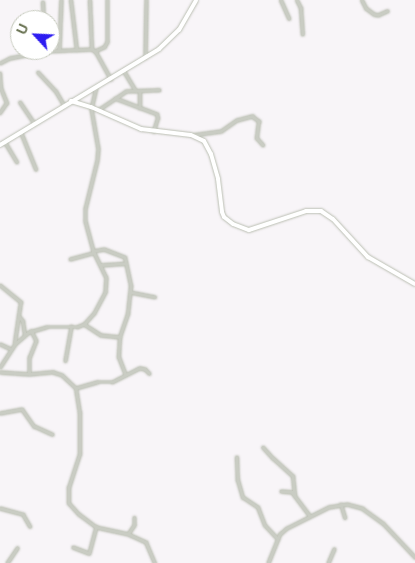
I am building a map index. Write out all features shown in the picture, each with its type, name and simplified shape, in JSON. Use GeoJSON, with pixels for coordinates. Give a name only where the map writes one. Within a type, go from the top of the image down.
{"type":"FeatureCollection","features":[{"type":"Feature","properties":{"kind":"street"},"geometry":{"type":"LineString","coordinates":[[60,24],[61,0]]}},
{"type":"Feature","properties":{"kind":"street"},"geometry":{"type":"LineString","coordinates":[[71,0],[76,50]]}},
{"type":"Feature","properties":{"kind":"street"},"geometry":{"type":"LineString","coordinates":[[90,0],[93,50],[111,79]]}},
{"type":"Feature","properties":{"kind":"street"},"geometry":{"type":"LineString","coordinates":[[60,49],[93,50],[104,47],[107,42],[107,0]]}},
{"type":"Feature","properties":{"kind":"street"},"geometry":{"type":"LineString","coordinates":[[145,58],[146,0]]}},
{"type":"Feature","properties":{"kind":"street"},"geometry":{"type":"LineString","coordinates":[[0,145],[145,58],[175,34],[196,0]]}},
{"type":"Feature","properties":{"kind":"street"},"geometry":{"type":"LineString","coordinates":[[282,0],[289,18]]}},
{"type":"Feature","properties":{"kind":"street"},"geometry":{"type":"LineString","coordinates":[[297,0],[301,8],[303,34]]}},
{"type":"Feature","properties":{"kind":"street"},"geometry":{"type":"LineString","coordinates":[[362,0],[366,8],[374,14],[378,15],[387,11]]}},
{"type":"Feature","properties":{"kind":"street"},"geometry":{"type":"LineString","coordinates":[[43,2],[43,10]]}},
{"type":"Feature","properties":{"kind":"street"},"geometry":{"type":"LineString","coordinates":[[124,71],[136,91]]}},
{"type":"Feature","properties":{"kind":"street"},"geometry":{"type":"LineString","coordinates":[[38,72],[56,91],[64,105]]}},
{"type":"Feature","properties":{"kind":"street"},"geometry":{"type":"LineString","coordinates":[[0,73],[1,88],[7,103],[0,113]]}},
{"type":"Feature","properties":{"kind":"street"},"geometry":{"type":"LineString","coordinates":[[0,367],[15,344],[31,331],[46,327],[71,327],[84,324],[94,313],[105,292],[106,278],[93,252],[85,221],[85,209],[97,160],[91,107],[96,88]]}},
{"type":"Feature","properties":{"kind":"street"},"geometry":{"type":"LineString","coordinates":[[98,110],[126,91],[159,90]]}},
{"type":"Feature","properties":{"kind":"street"},"geometry":{"type":"LineString","coordinates":[[140,92],[140,108]]}},
{"type":"Feature","properties":{"kind":"street"},"geometry":{"type":"LineString","coordinates":[[115,98],[158,115],[154,132]]}},
{"type":"Feature","properties":{"kind":"street"},"geometry":{"type":"LineString","coordinates":[[71,101],[154,132],[191,135],[221,131],[236,120],[252,116],[259,121],[257,138],[263,145]]}},
{"type":"Feature","properties":{"kind":"street"},"geometry":{"type":"LineString","coordinates":[[20,102],[34,123]]}},
{"type":"Feature","properties":{"kind":"street"},"geometry":{"type":"LineString","coordinates":[[21,132],[36,169]]}},
{"type":"Feature","properties":{"kind":"street"},"geometry":{"type":"LineString","coordinates":[[191,135],[204,141],[208,146],[218,179],[222,212],[228,221],[249,230],[306,211],[321,211],[333,219],[368,257],[415,284]]}},
{"type":"Feature","properties":{"kind":"street"},"geometry":{"type":"LineString","coordinates":[[5,142],[17,162]]}},
{"type":"Feature","properties":{"kind":"street"},"geometry":{"type":"LineString","coordinates":[[70,259],[104,249],[123,255],[131,284],[128,314],[120,337],[119,357],[126,375]]}},
{"type":"Feature","properties":{"kind":"street"},"geometry":{"type":"LineString","coordinates":[[99,265],[126,262]]}},
{"type":"Feature","properties":{"kind":"street"},"geometry":{"type":"LineString","coordinates":[[0,284],[19,298],[21,303],[15,344]]}},
{"type":"Feature","properties":{"kind":"street"},"geometry":{"type":"LineString","coordinates":[[130,292],[155,297]]}},
{"type":"Feature","properties":{"kind":"street"},"geometry":{"type":"LineString","coordinates":[[20,316],[23,321],[25,335]]}},
{"type":"Feature","properties":{"kind":"street"},"geometry":{"type":"LineString","coordinates":[[84,324],[101,335],[120,337]]}},
{"type":"Feature","properties":{"kind":"street"},"geometry":{"type":"LineString","coordinates":[[65,361],[71,327]]}},
{"type":"Feature","properties":{"kind":"street"},"geometry":{"type":"LineString","coordinates":[[30,374],[29,358],[36,341],[31,331]]}},
{"type":"Feature","properties":{"kind":"street"},"geometry":{"type":"LineString","coordinates":[[0,344],[11,349]]}},
{"type":"Feature","properties":{"kind":"street"},"geometry":{"type":"LineString","coordinates":[[76,388],[97,382],[112,382],[140,368],[145,369],[149,373]]}},
{"type":"Feature","properties":{"kind":"street"},"geometry":{"type":"LineString","coordinates":[[0,372],[57,373],[76,388],[80,412],[80,454],[67,494],[69,503],[74,510],[96,527],[128,534],[148,543],[155,563]]}},
{"type":"Feature","properties":{"kind":"street"},"geometry":{"type":"LineString","coordinates":[[0,413],[22,409],[34,426],[52,434]]}},
{"type":"Feature","properties":{"kind":"street"},"geometry":{"type":"LineString","coordinates":[[263,447],[272,458],[293,476],[296,496]]}},
{"type":"Feature","properties":{"kind":"street"},"geometry":{"type":"LineString","coordinates":[[237,457],[238,480],[243,497],[258,508],[265,525],[278,539]]}},
{"type":"Feature","properties":{"kind":"street"},"geometry":{"type":"LineString","coordinates":[[281,491],[290,491],[296,496],[310,516]]}},
{"type":"Feature","properties":{"kind":"street"},"geometry":{"type":"LineString","coordinates":[[268,563],[278,539],[287,528],[310,516],[341,504],[356,505],[370,512],[393,532],[415,556]]}},
{"type":"Feature","properties":{"kind":"street"},"geometry":{"type":"LineString","coordinates":[[341,504],[346,517]]}},
{"type":"Feature","properties":{"kind":"street"},"geometry":{"type":"LineString","coordinates":[[0,508],[23,514],[30,526]]}},
{"type":"Feature","properties":{"kind":"street"},"geometry":{"type":"LineString","coordinates":[[128,534],[134,525],[134,518]]}},
{"type":"Feature","properties":{"kind":"street"},"geometry":{"type":"LineString","coordinates":[[73,547],[89,553],[96,527]]}},
{"type":"Feature","properties":{"kind":"street"},"geometry":{"type":"LineString","coordinates":[[8,563],[17,548]]}},
{"type":"Feature","properties":{"kind":"street"},"geometry":{"type":"LineString","coordinates":[[328,563],[334,549]]}}]}
